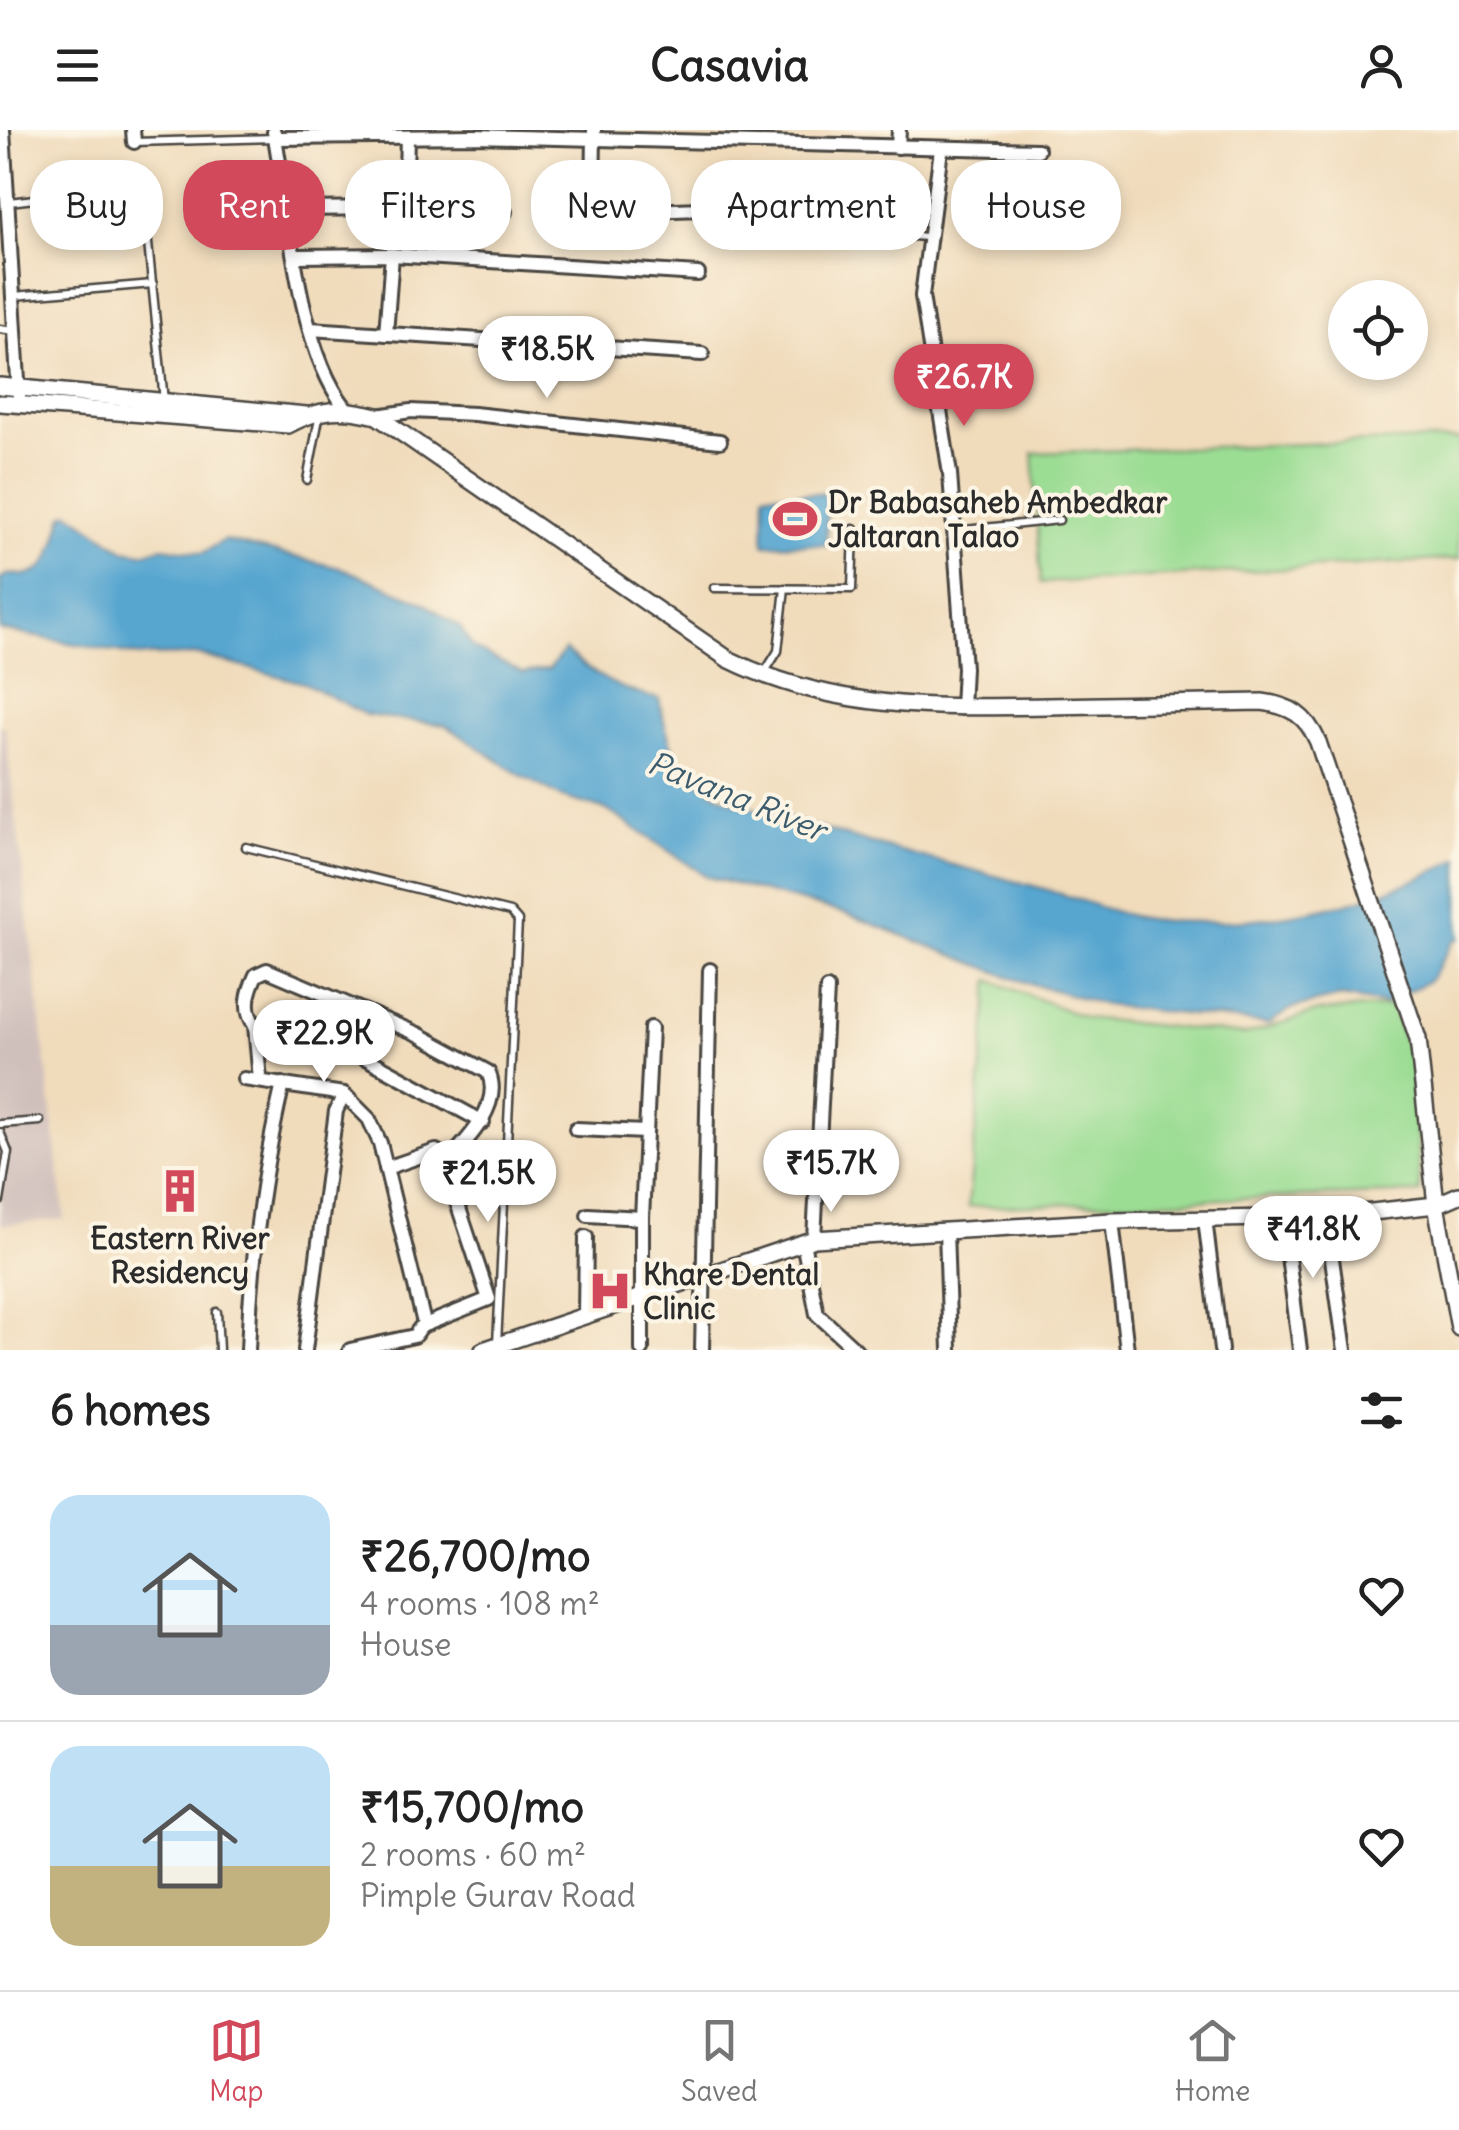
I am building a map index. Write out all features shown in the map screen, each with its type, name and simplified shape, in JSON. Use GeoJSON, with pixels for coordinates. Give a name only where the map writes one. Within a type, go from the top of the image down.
{"type":"FeatureCollection","features":[{"type":"Feature","properties":{"kind":"street"},"geometry":{"type":"LineString","coordinates":[[3,130],[19,405]]}},
{"type":"Feature","properties":{"kind":"street"},"geometry":{"type":"LineString","coordinates":[[898,147],[900,130]]}},
{"type":"Feature","properties":{"kind":"street"},"geometry":{"type":"LineString","coordinates":[[280,160],[275,134],[594,136],[1038,150]]}},
{"type":"Feature","properties":{"kind":"street"},"geometry":{"type":"LineString","coordinates":[[594,136],[593,213],[691,209]]}},
{"type":"Feature","properties":{"kind":"street"},"geometry":{"type":"LineString","coordinates":[[407,137],[407,160]]}},
{"type":"Feature","properties":{"kind":"street"},"geometry":{"type":"LineString","coordinates":[[931,222],[941,148]]}},
{"type":"Feature","properties":{"kind":"street"},"geometry":{"type":"LineString","coordinates":[[296,250],[322,373],[345,407]]}},
{"type":"Feature","properties":{"kind":"street"},"geometry":{"type":"LineString","coordinates":[[928,250],[923,317],[950,474],[964,668],[962,708]]}},
{"type":"Feature","properties":{"kind":"street"},"geometry":{"type":"LineString","coordinates":[[297,256],[392,256],[698,274]]}},
{"type":"Feature","properties":{"kind":"street"},"geometry":{"type":"LineString","coordinates":[[386,334],[392,256]]}},
{"type":"Feature","properties":{"kind":"street"},"geometry":{"type":"LineString","coordinates":[[310,329],[702,354]]}},
{"type":"Feature","properties":{"kind":"street"},"geometry":{"type":"LineString","coordinates":[[0,386],[313,414]]}},
{"type":"Feature","properties":{"kind":"street"},"geometry":{"type":"LineString","coordinates":[[0,403],[288,425],[345,407],[376,416],[728,659],[762,676],[858,701],[962,708],[1284,705],[1309,723],[1360,857],[1418,1039],[1436,1205],[1459,1328]]}},
{"type":"Feature","properties":{"kind":"street"},"geometry":{"type":"LineString","coordinates":[[376,416],[411,411],[474,414],[720,441]]}},
{"type":"Feature","properties":{"kind":"street"},"geometry":{"type":"LineString","coordinates":[[260,1080],[255,1025],[247,1010],[256,975],[267,970],[418,1034],[488,1072],[492,1079],[482,1122],[444,1164]]}},
{"type":"Feature","properties":{"kind":"street"},"geometry":{"type":"LineString","coordinates":[[702,1350],[710,970]]}},
{"type":"Feature","properties":{"kind":"street"},"geometry":{"type":"LineString","coordinates":[[827,989],[808,1240],[817,1314],[856,1350]]}},
{"type":"Feature","properties":{"kind":"street"},"geometry":{"type":"LineString","coordinates":[[255,1025],[352,1050],[482,1122]]}},
{"type":"Feature","properties":{"kind":"street"},"geometry":{"type":"LineString","coordinates":[[642,1350],[642,1218],[651,1028]]}},
{"type":"Feature","properties":{"kind":"street"},"geometry":{"type":"LineString","coordinates":[[244,1079],[344,1094],[369,1119],[386,1168],[422,1326]]}},
{"type":"Feature","properties":{"kind":"street"},"geometry":{"type":"LineString","coordinates":[[248,1350],[250,1273],[283,1084]]}},
{"type":"Feature","properties":{"kind":"street"},"geometry":{"type":"LineString","coordinates":[[305,1350],[336,1112],[344,1094]]}},
{"type":"Feature","properties":{"kind":"street"},"geometry":{"type":"LineString","coordinates":[[576,1129],[646,1132]]}},
{"type":"Feature","properties":{"kind":"street"},"geometry":{"type":"LineString","coordinates":[[350,1350],[414,1336],[422,1326],[488,1299],[444,1164],[436,1151],[386,1168]]}},
{"type":"Feature","properties":{"kind":"street"},"geometry":{"type":"LineString","coordinates":[[490,1348],[530,1342],[585,1315],[808,1240],[1112,1221],[1326,1217],[1436,1205],[1459,1195]]}},
{"type":"Feature","properties":{"kind":"street"},"geometry":{"type":"LineString","coordinates":[[588,1215],[642,1218]]}},
{"type":"Feature","properties":{"kind":"street"},"geometry":{"type":"LineString","coordinates":[[1283,1217],[1300,1350]]}},
{"type":"Feature","properties":{"kind":"street"},"geometry":{"type":"LineString","coordinates":[[1326,1217],[1346,1350]]}},
{"type":"Feature","properties":{"kind":"street"},"geometry":{"type":"LineString","coordinates":[[1205,1219],[1221,1350]]}},
{"type":"Feature","properties":{"kind":"street"},"geometry":{"type":"LineString","coordinates":[[1112,1221],[1127,1350]]}},
{"type":"Feature","properties":{"kind":"street"},"geometry":{"type":"LineString","coordinates":[[946,1230],[950,1350]]}},
{"type":"Feature","properties":{"kind":"street"},"geometry":{"type":"LineString","coordinates":[[585,1315],[586,1237]]}},
{"type":"Feature","properties":{"kind":"lane"},"geometry":{"type":"LineString","coordinates":[[133,136],[275,134]]}},
{"type":"Feature","properties":{"kind":"lane"},"geometry":{"type":"LineString","coordinates":[[8,202],[30,199]]}},
{"type":"Feature","properties":{"kind":"lane"},"geometry":{"type":"LineString","coordinates":[[150,250],[164,402]]}},
{"type":"Feature","properties":{"kind":"lane"},"geometry":{"type":"LineString","coordinates":[[13,296],[153,284]]}},
{"type":"Feature","properties":{"kind":"lane"},"geometry":{"type":"LineString","coordinates":[[0,329],[15,332]]}},
{"type":"Feature","properties":{"kind":"lane"},"geometry":{"type":"LineString","coordinates":[[307,480],[313,414]]}},
{"type":"Feature","properties":{"kind":"lane"},"geometry":{"type":"LineString","coordinates":[[954,531],[1059,520]]}},
{"type":"Feature","properties":{"kind":"lane"},"geometry":{"type":"LineString","coordinates":[[714,588],[852,588],[854,529]]}},
{"type":"Feature","properties":{"kind":"lane"},"geometry":{"type":"LineString","coordinates":[[762,676],[778,651],[785,588]]}},
{"type":"Feature","properties":{"kind":"lane"},"geometry":{"type":"LineString","coordinates":[[246,848],[510,912],[518,921],[490,1348]]}},
{"type":"Feature","properties":{"kind":"lane"},"geometry":{"type":"LineString","coordinates":[[0,1124],[40,1122]]}},
{"type":"Feature","properties":{"kind":"lane"},"geometry":{"type":"LineString","coordinates":[[0,1132],[8,1152],[0,1202]]}},
{"type":"Feature","properties":{"kind":"lane"},"geometry":{"type":"LineString","coordinates":[[217,1312],[219,1350]]}},
{"type":"Feature","properties":{"kind":"shaded area"},"geometry":{"type":"Polygon","coordinates":[[[0,725],[5,727],[65,1219],[0,1225],[0,725]]]}},
{"type":"Feature","properties":{"kind":"green space"},"geometry":{"type":"Polygon","coordinates":[[[1459,439],[1459,559],[1041,583],[1033,453],[1459,439]]]}},
{"type":"Feature","properties":{"kind":"green space"},"geometry":{"type":"Polygon","coordinates":[[[990,980],[1086,1018],[1246,1035],[1315,1012],[1392,1006],[1413,1065],[1420,1193],[968,1207],[990,980]]]}},
{"type":"Feature","properties":{"kind":"water","name":"Dr Babasaheb Ambedkar Jaltaran Talao"},"geometry":{"type":"Polygon","coordinates":[[[765,493],[827,494],[826,545],[764,544],[765,493]]]}},
{"type":"Feature","properties":{"kind":"water"},"geometry":{"type":"Polygon","coordinates":[[[69,512],[124,550],[143,553],[163,547],[203,553],[224,540],[344,569],[421,601],[460,627],[473,648],[523,673],[549,669],[565,650],[609,681],[659,699],[677,757],[692,776],[734,802],[757,810],[1118,913],[1166,921],[1241,920],[1317,910],[1391,889],[1459,858],[1459,939],[1453,942],[1430,980],[1384,1004],[1341,997],[1293,1008],[1268,1024],[1105,1005],[1015,979],[847,914],[708,877],[607,810],[562,797],[520,775],[445,725],[366,715],[304,683],[199,655],[139,656],[0,630],[0,579],[40,569],[51,554],[64,515],[69,512]]]}},
{"type":"Feature","properties":{"kind":"place","name":"Dr Babasaheb Ambedkar Jaltaran Talao"},"geometry":{"type":"Point","coordinates":[795,519]}},
{"type":"Feature","properties":{"kind":"place","name":"Eastern River Residency"},"geometry":{"type":"Point","coordinates":[180,1191]}},
{"type":"Feature","properties":{"kind":"place","name":"Khare Dental Clinic"},"geometry":{"type":"Point","coordinates":[610,1291]}},
{"type":"Feature","properties":{"kind":"water label","name":"Pavana River"},"geometry":{"type":"Point","coordinates":[737,796]}}]}
